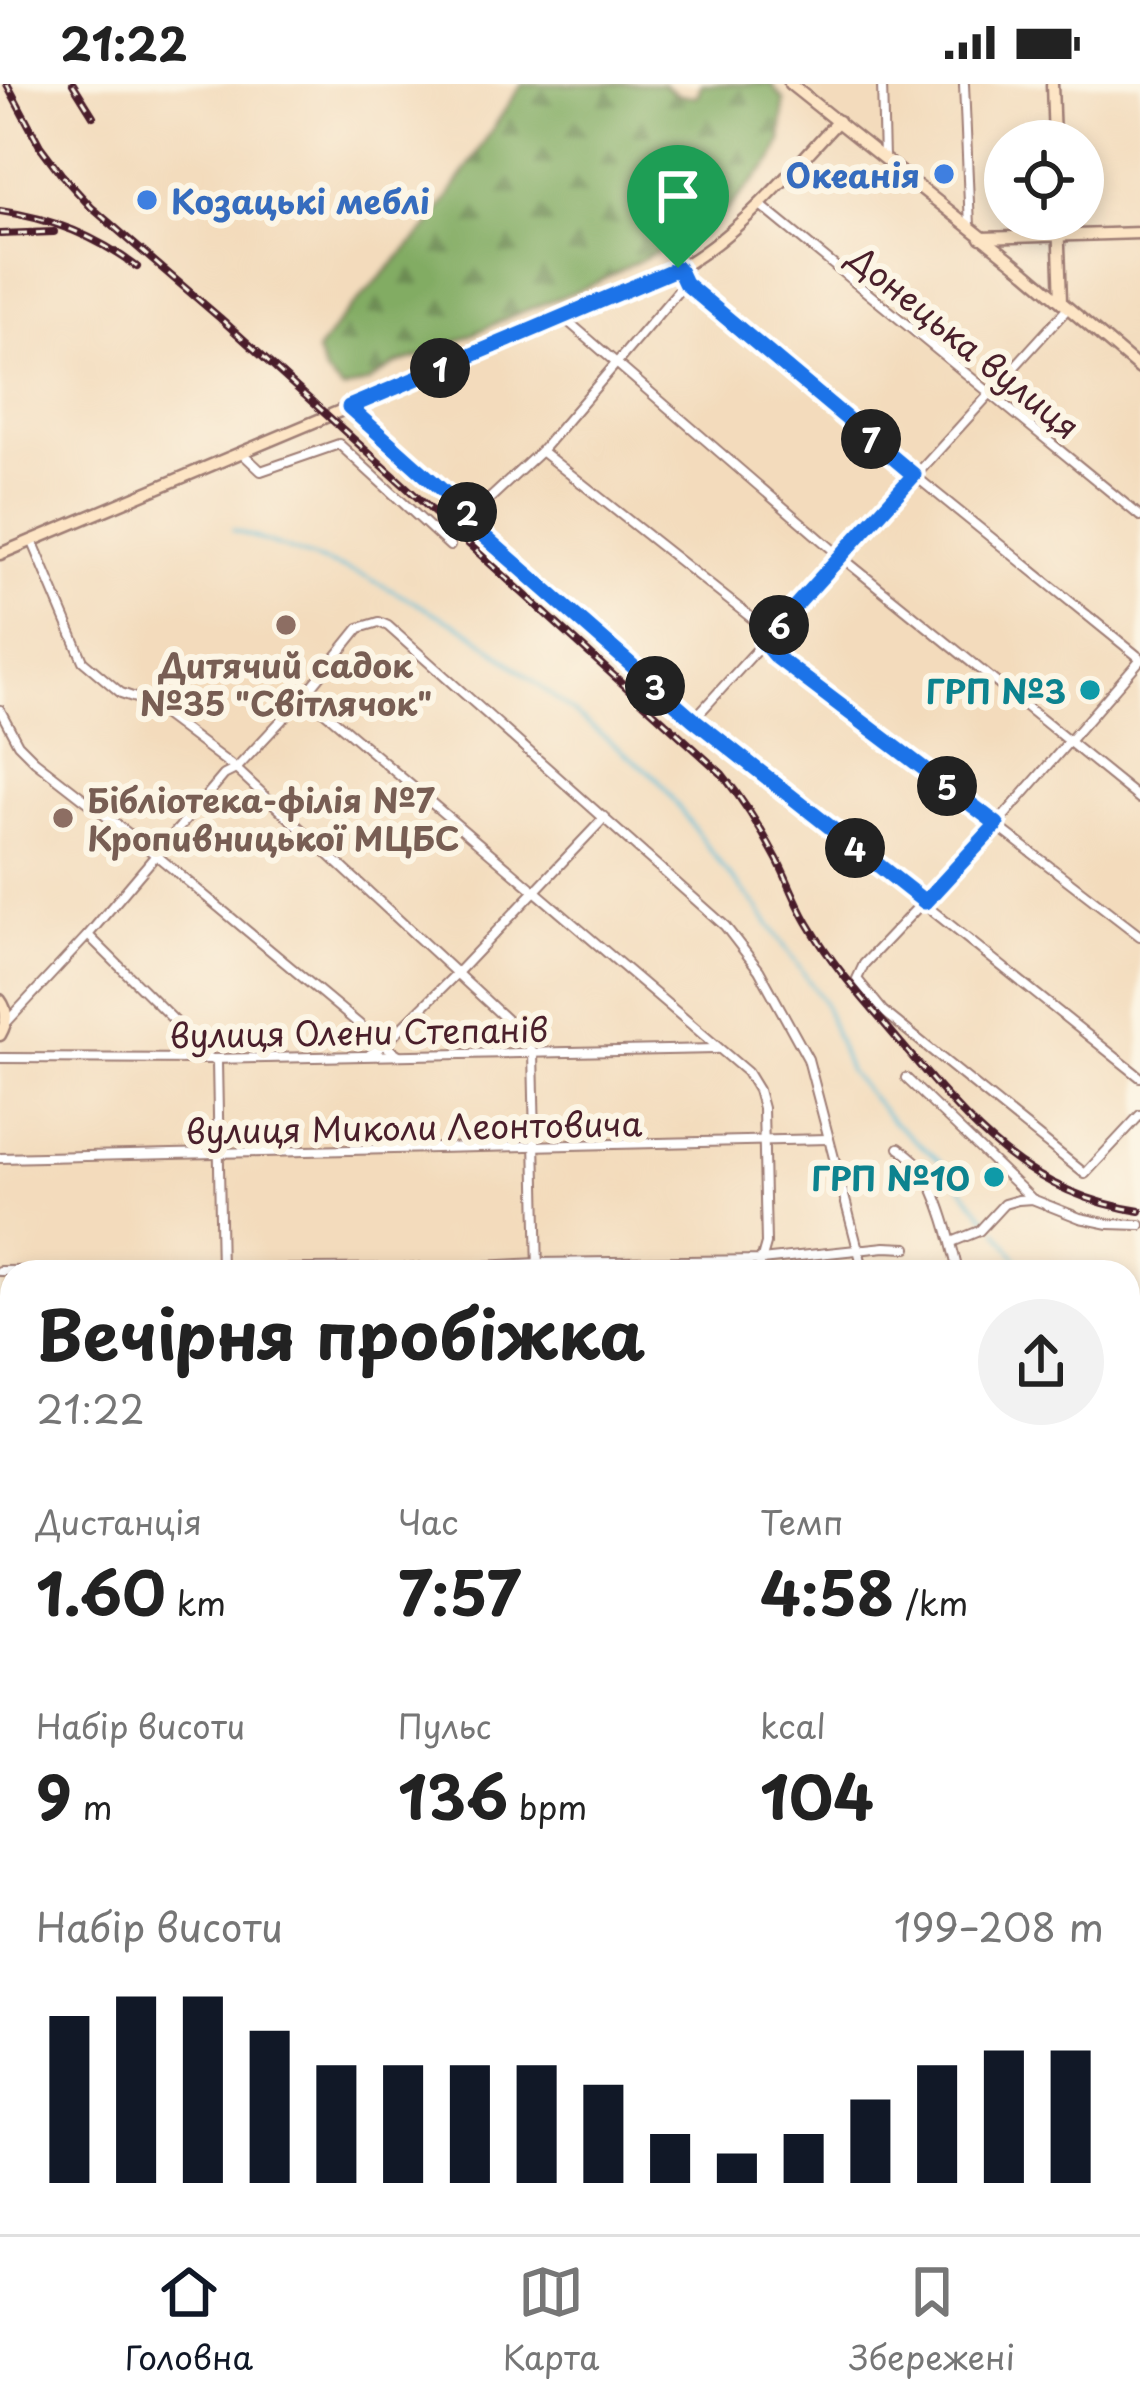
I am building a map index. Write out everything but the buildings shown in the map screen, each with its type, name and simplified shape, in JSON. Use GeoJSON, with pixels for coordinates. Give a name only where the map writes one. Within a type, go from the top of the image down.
{"type":"FeatureCollection","features":[{"type":"Feature","properties":{"kind":"main road"},"geometry":{"type":"LineString","coordinates":[[790,84],[1140,369]]}},
{"type":"Feature","properties":{"kind":"main road"},"geometry":{"type":"LineString","coordinates":[[1052,84],[1053,120]]}},
{"type":"Feature","properties":{"kind":"main road"},"geometry":{"type":"LineString","coordinates":[[0,554],[678,268],[716,244],[838,122]]}},
{"type":"Feature","properties":{"kind":"main road"},"geometry":{"type":"LineString","coordinates":[[1104,234],[1140,233]]}},
{"type":"Feature","properties":{"kind":"main road"},"geometry":{"type":"LineString","coordinates":[[1059,240],[1065,304]]}},
{"type":"Feature","properties":{"kind":"main road"},"geometry":{"type":"LineString","coordinates":[[0,1000],[6,1010],[3,1029]]}},
{"type":"Feature","properties":{"kind":"street"},"geometry":{"type":"LineString","coordinates":[[882,84],[884,159]]}},
{"type":"Feature","properties":{"kind":"street"},"geometry":{"type":"LineString","coordinates":[[964,84],[970,228]]}},
{"type":"Feature","properties":{"kind":"street","name":"Донецька вулиця"},"geometry":{"type":"LineString","coordinates":[[759,204],[1140,516]]}},
{"type":"Feature","properties":{"kind":"street"},"geometry":{"type":"LineString","coordinates":[[678,268],[685,283],[1140,659],[1070,744],[863,964],[857,980],[883,1011],[1084,1174],[1140,1115]]}},
{"type":"Feature","properties":{"kind":"street"},"geometry":{"type":"LineString","coordinates":[[471,516],[541,451],[685,283]]}},
{"type":"Feature","properties":{"kind":"street"},"geometry":{"type":"LineString","coordinates":[[693,719],[1065,304]]}},
{"type":"Feature","properties":{"kind":"street"},"geometry":{"type":"LineString","coordinates":[[563,317],[840,556],[1140,799]]}},
{"type":"Feature","properties":{"kind":"street"},"geometry":{"type":"LineString","coordinates":[[349,407],[471,516],[484,536],[693,719],[1140,1077]]}},
{"type":"Feature","properties":{"kind":"street"},"geometry":{"type":"LineString","coordinates":[[241,452],[261,471],[338,444],[450,546]]}},
{"type":"Feature","properties":{"kind":"street"},"geometry":{"type":"LineString","coordinates":[[541,451],[763,626],[763,642],[775,656],[1140,936]]}},
{"type":"Feature","properties":{"kind":"street"},"geometry":{"type":"LineString","coordinates":[[32,540],[83,661],[121,693],[147,702],[236,769],[519,1030],[533,1052],[538,1260]]}},
{"type":"Feature","properties":{"kind":"street"},"geometry":{"type":"LineString","coordinates":[[3,1029],[224,775],[236,769],[305,695],[359,628],[379,622],[724,926],[759,970],[808,1059],[862,1260]]}},
{"type":"Feature","properties":{"kind":"street"},"geometry":{"type":"LineString","coordinates":[[305,695],[747,1072],[763,1108],[766,1244],[761,1260],[907,1248]]}},
{"type":"Feature","properties":{"kind":"street"},"geometry":{"type":"LineString","coordinates":[[0,710],[18,745],[34,761],[401,1055]]}},
{"type":"Feature","properties":{"kind":"street"},"geometry":{"type":"LineString","coordinates":[[366,1056],[384,1045],[457,973],[604,817]]}},
{"type":"Feature","properties":{"kind":"street"},"geometry":{"type":"LineString","coordinates":[[88,935],[219,1066],[221,1260]]}},
{"type":"Feature","properties":{"kind":"street","name":"вулиця Олени Степанів"},"geometry":{"type":"LineString","coordinates":[[0,1058],[212,1059],[718,1049]]}},
{"type":"Feature","properties":{"kind":"street"},"geometry":{"type":"LineString","coordinates":[[906,1078],[1032,1198],[1080,1218],[1140,1225]]}},
{"type":"Feature","properties":{"kind":"street","name":"вулиця Миколи Леонтовича"},"geometry":{"type":"LineString","coordinates":[[0,1159],[829,1139]]}},
{"type":"Feature","properties":{"kind":"street"},"geometry":{"type":"LineString","coordinates":[[899,1148],[919,1163],[956,1260]]}},
{"type":"Feature","properties":{"kind":"street"},"geometry":{"type":"LineString","coordinates":[[952,1242],[979,1231],[1004,1204],[1032,1198]]}},
{"type":"Feature","properties":{"kind":"green space"},"geometry":{"type":"Polygon","coordinates":[[[522,84],[663,84],[687,96],[698,95],[701,84],[771,84],[784,100],[781,142],[773,160],[703,236],[670,245],[592,285],[343,390],[325,373],[317,352],[341,319],[430,225],[522,84]]]}},
{"type":"Feature","properties":{"kind":"waterway"},"geometry":{"type":"LineString","coordinates":[[233,530],[365,576],[472,633],[657,778],[823,1001],[849,1071],[892,1121],[939,1160],[987,1218]]}},
{"type":"Feature","properties":{"kind":"waterway"},"geometry":{"type":"LineString","coordinates":[[997,1230],[1018,1260]]}},
{"type":"Feature","properties":{"kind":"railway"},"geometry":{"type":"LineString","coordinates":[[7,84],[40,146],[91,207],[220,318],[722,774],[765,837],[829,956],[976,1126],[1032,1171],[1064,1189],[1140,1211]]}},
{"type":"Feature","properties":{"kind":"railway"},"geometry":{"type":"LineString","coordinates":[[73,84],[93,116]]}},
{"type":"Feature","properties":{"kind":"railway"},"geometry":{"type":"LineString","coordinates":[[0,211],[72,230],[137,267]]}},
{"type":"Feature","properties":{"kind":"railway"},"geometry":{"type":"LineString","coordinates":[[0,234],[54,232]]}},
{"type":"Feature","properties":{"kind":"place","name":"Океанія"},"geometry":{"type":"Point","coordinates":[944,174]}},
{"type":"Feature","properties":{"kind":"place","name":"Козацькі меблі"},"geometry":{"type":"Point","coordinates":[147,200]}},
{"type":"Feature","properties":{"kind":"place","name":"Дитячий садок №35 \"Світлячок\""},"geometry":{"type":"Point","coordinates":[286,625]}},
{"type":"Feature","properties":{"kind":"place","name":"ГРП №3"},"geometry":{"type":"Point","coordinates":[1090,690]}},
{"type":"Feature","properties":{"kind":"place","name":"Бібліотека-філія №7 Кропивницької МЦБС"},"geometry":{"type":"Point","coordinates":[63,818]}},
{"type":"Feature","properties":{"kind":"place","name":"ГРП №10"},"geometry":{"type":"Point","coordinates":[994,1177]}},
{"type":"Feature","properties":{"kind":"route"},"geometry":{"type":"LineString","coordinates":[[678,268],[685,283],[914,475],[763,642],[775,656],[997,824],[925,902],[693,719],[484,536],[471,516],[349,407],[678,268]]}}]}
